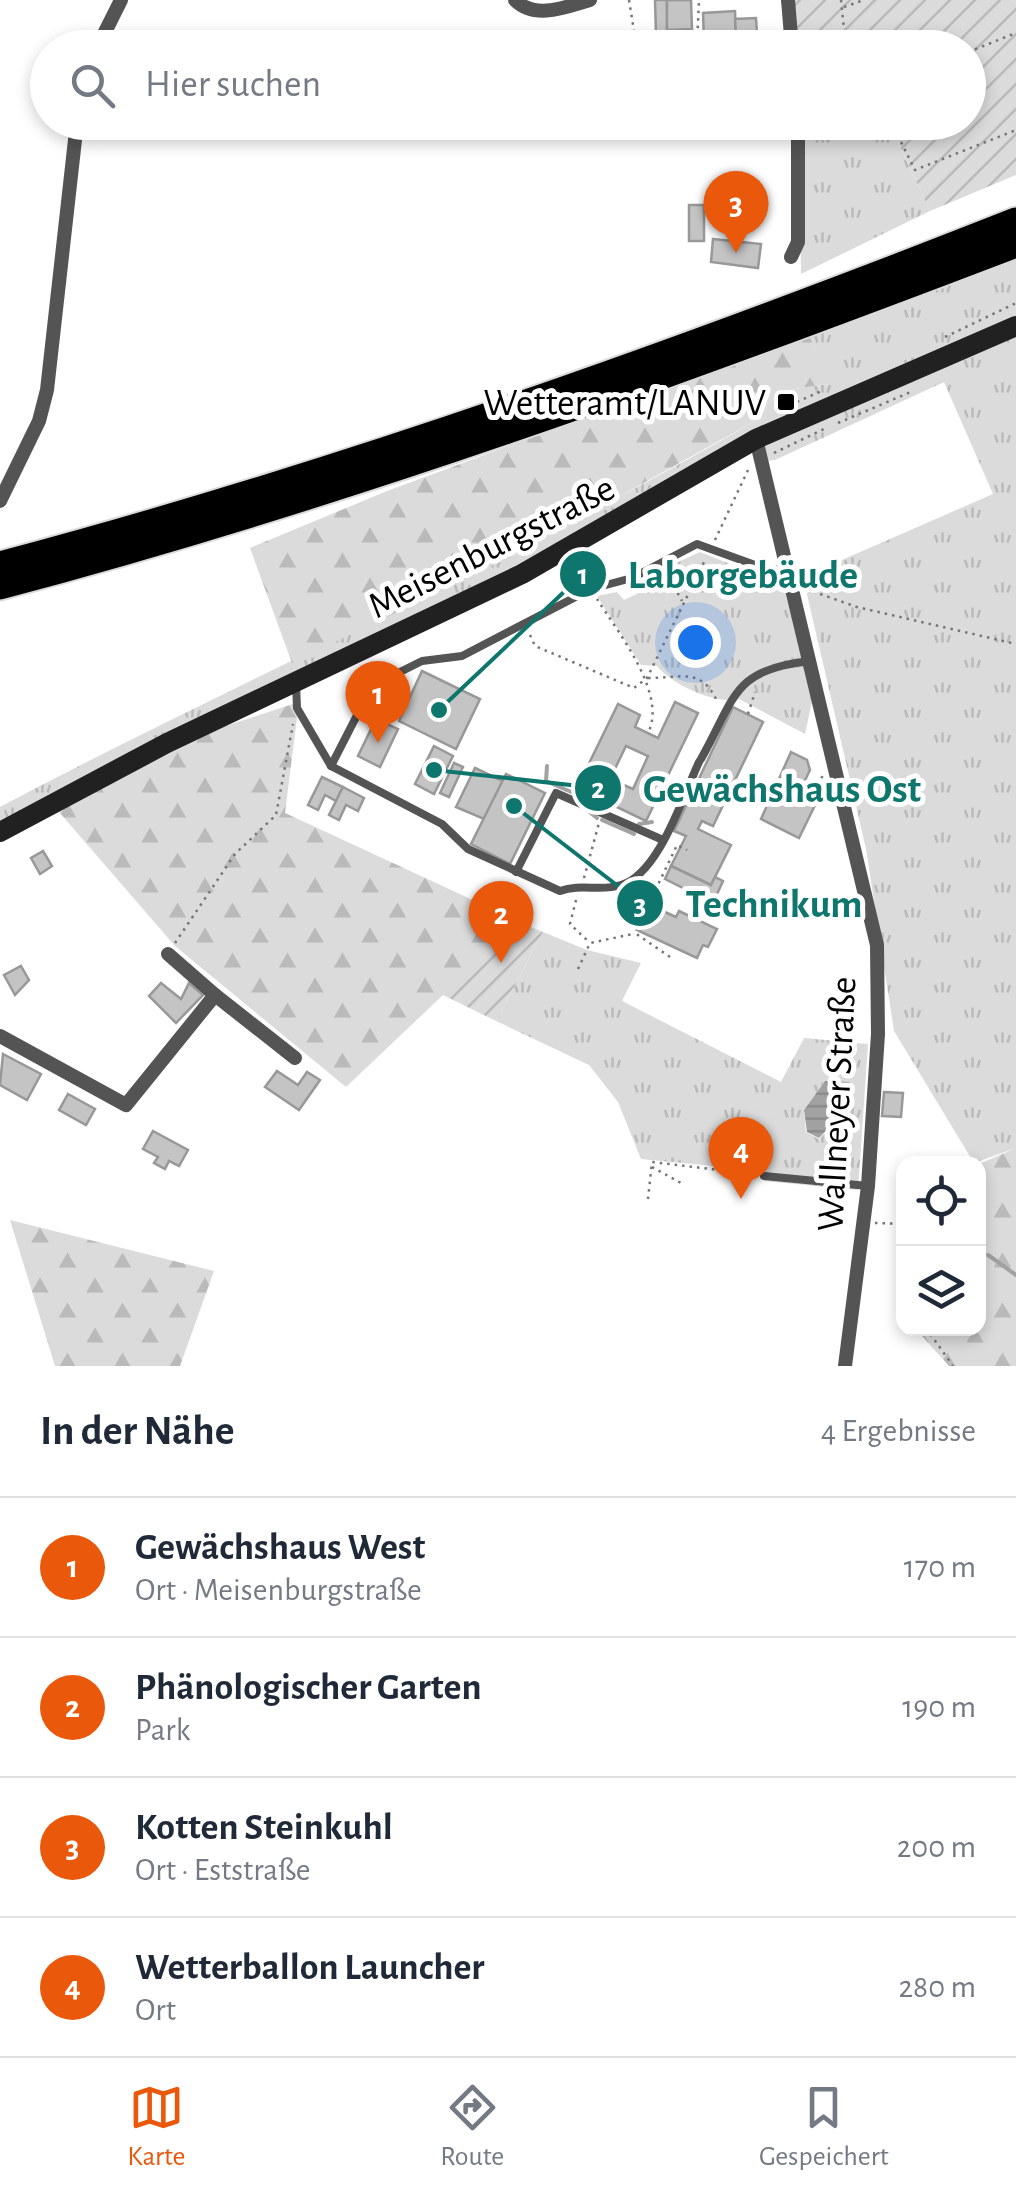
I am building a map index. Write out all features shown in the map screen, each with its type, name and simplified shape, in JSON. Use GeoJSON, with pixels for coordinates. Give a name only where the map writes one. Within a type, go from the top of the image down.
{"type":"FeatureCollection","features":[{"type":"Feature","properties":{"kind":"highway"},"geometry":{"type":"LineString","coordinates":[[0,564],[295,479],[482,418],[747,326],[1016,220]]}},
{"type":"Feature","properties":{"kind":"highway"},"geometry":{"type":"LineString","coordinates":[[0,588],[301,501],[490,440],[671,376],[1016,244]]}},
{"type":"Feature","properties":{"kind":"main road","name":"Meisenburgstraße"},"geometry":{"type":"LineString","coordinates":[[0,832],[167,743],[522,574],[758,449],[1016,326]]}},
{"type":"Feature","properties":{"kind":"street"},"geometry":{"type":"LineString","coordinates":[[106,30],[121,0]]}},
{"type":"Feature","properties":{"kind":"street"},"geometry":{"type":"LineString","coordinates":[[516,0],[522,6],[544,11],[590,0]]}},
{"type":"Feature","properties":{"kind":"street"},"geometry":{"type":"LineString","coordinates":[[788,0],[790,30]]}},
{"type":"Feature","properties":{"kind":"street"},"geometry":{"type":"LineString","coordinates":[[0,501],[40,422],[47,390],[75,140]]}},
{"type":"Feature","properties":{"kind":"street"},"geometry":{"type":"LineString","coordinates":[[791,257],[798,242],[798,140]]}},
{"type":"Feature","properties":{"kind":"street","name":"Wallneyer Straße"},"geometry":{"type":"LineString","coordinates":[[758,449],[877,945],[878,1034],[868,1186],[844,1366]]}},
{"type":"Feature","properties":{"kind":"street"},"geometry":{"type":"LineString","coordinates":[[168,954],[295,1058]]}},
{"type":"Feature","properties":{"kind":"street"},"geometry":{"type":"LineString","coordinates":[[0,1036],[126,1105],[215,995]]}},
{"type":"Feature","properties":{"kind":"lane"},"geometry":{"type":"LineString","coordinates":[[331,766],[371,688],[422,661],[462,656],[591,589],[632,578],[704,544],[789,576]]}},
{"type":"Feature","properties":{"kind":"lane"},"geometry":{"type":"LineString","coordinates":[[296,684],[297,708],[331,766],[442,824],[468,848],[560,891],[625,884],[645,870],[744,679],[759,671],[811,661]]}},
{"type":"Feature","properties":{"kind":"lane"},"geometry":{"type":"LineString","coordinates":[[516,872],[556,792],[663,840]]}},
{"type":"Feature","properties":{"kind":"lane"},"geometry":{"type":"LineString","coordinates":[[764,1176],[868,1186]]}},
{"type":"Feature","properties":{"kind":"path"},"geometry":{"type":"LineString","coordinates":[[629,0],[634,30]]}},
{"type":"Feature","properties":{"kind":"path"},"geometry":{"type":"LineString","coordinates":[[697,30],[699,0]]}},
{"type":"Feature","properties":{"kind":"path"},"geometry":{"type":"LineString","coordinates":[[842,0],[844,30]]}},
{"type":"Feature","properties":{"kind":"path"},"geometry":{"type":"LineString","coordinates":[[842,8],[864,0]]}},
{"type":"Feature","properties":{"kind":"path"},"geometry":{"type":"LineString","coordinates":[[986,45],[1016,33]]}},
{"type":"Feature","properties":{"kind":"path"},"geometry":{"type":"LineString","coordinates":[[900,140],[915,170],[1016,130]]}},
{"type":"Feature","properties":{"kind":"path"},"geometry":{"type":"LineString","coordinates":[[758,449],[913,390]]}},
{"type":"Feature","properties":{"kind":"path"},"geometry":{"type":"LineString","coordinates":[[662,563],[684,602]]}},
{"type":"Feature","properties":{"kind":"path"},"geometry":{"type":"LineString","coordinates":[[789,576],[857,607],[1016,644]]}},
{"type":"Feature","properties":{"kind":"path"},"geometry":{"type":"LineString","coordinates":[[591,589],[647,678],[653,724],[648,732]]}},
{"type":"Feature","properties":{"kind":"path"},"geometry":{"type":"LineString","coordinates":[[524,622],[535,646],[634,688],[647,678],[703,678],[722,720]]}},
{"type":"Feature","properties":{"kind":"path"},"geometry":{"type":"LineString","coordinates":[[744,679],[757,695],[748,714]]}},
{"type":"Feature","properties":{"kind":"path"},"geometry":{"type":"LineString","coordinates":[[168,954],[235,854],[276,816],[297,708]]}},
{"type":"Feature","properties":{"kind":"path"},"geometry":{"type":"LineString","coordinates":[[809,797],[813,789]]}},
{"type":"Feature","properties":{"kind":"path"},"geometry":{"type":"LineString","coordinates":[[590,944],[569,918],[602,811]]}},
{"type":"Feature","properties":{"kind":"path"},"geometry":{"type":"LineString","coordinates":[[634,934],[677,845],[686,850]]}},
{"type":"Feature","properties":{"kind":"path"},"geometry":{"type":"LineString","coordinates":[[590,944],[634,934],[670,958]]}},
{"type":"Feature","properties":{"kind":"path"},"geometry":{"type":"LineString","coordinates":[[578,969],[590,944]]}},
{"type":"Feature","properties":{"kind":"path"},"geometry":{"type":"LineString","coordinates":[[648,1200],[652,1162],[764,1176]]}},
{"type":"Feature","properties":{"kind":"path"},"geometry":{"type":"LineString","coordinates":[[651,1166],[681,1184]]}},
{"type":"Feature","properties":{"kind":"path"},"geometry":{"type":"LineString","coordinates":[[666,1184],[670,1176]]}},
{"type":"Feature","properties":{"kind":"path"},"geometry":{"type":"LineString","coordinates":[[864,1224],[896,1224]]}},
{"type":"Feature","properties":{"kind":"path"},"geometry":{"type":"LineString","coordinates":[[932,1336],[953,1366]]}},
{"type":"Feature","properties":{"kind":"green space"},"geometry":{"type":"Polygon","coordinates":[[[788,0],[1016,0],[1016,175],[930,211],[897,140],[986,140],[986,30],[791,30],[788,0]]]}},
{"type":"Feature","properties":{"kind":"green space"},"geometry":{"type":"Polygon","coordinates":[[[799,140],[897,140],[930,211],[801,274],[799,140]]]}},
{"type":"Feature","properties":{"kind":"green space"},"geometry":{"type":"Polygon","coordinates":[[[1016,256],[1016,1148],[986,1159],[970,1156],[894,1031],[866,849],[803,577],[993,494],[944,382],[775,460],[767,461],[757,438],[613,523],[0,831],[0,807],[569,523],[755,421],[777,396],[830,384],[809,335],[1016,256]]]}},
{"type":"Feature","properties":{"kind":"green space"},"geometry":{"type":"Polygon","coordinates":[[[809,335],[831,384],[778,396],[755,421],[516,554],[292,663],[250,548],[387,491],[809,335]]]}},
{"type":"Feature","properties":{"kind":"green space"},"geometry":{"type":"Polygon","coordinates":[[[700,552],[783,585],[814,692],[805,734],[739,699],[719,699],[695,692],[657,666],[641,665],[597,596],[617,592],[624,600],[680,573],[676,563],[700,552]]]}},
{"type":"Feature","properties":{"kind":"green space"},"geometry":{"type":"Polygon","coordinates":[[[299,702],[285,813],[520,922],[346,1087],[175,946],[53,805],[168,745],[299,702]]]}},
{"type":"Feature","properties":{"kind":"green space"},"geometry":{"type":"Polygon","coordinates":[[[521,923],[543,932],[496,1021],[441,994],[521,923]]]}},
{"type":"Feature","properties":{"kind":"green space"},"geometry":{"type":"Polygon","coordinates":[[[543,932],[587,950],[641,963],[622,1001],[781,1082],[804,1038],[868,1044],[858,1190],[764,1181],[764,1171],[641,1159],[618,1102],[589,1065],[496,1021],[543,932]],[[825,1081],[804,1110],[806,1132],[819,1139],[842,1116],[851,1083],[825,1081]]]}},
{"type":"Feature","properties":{"kind":"green space"},"geometry":{"type":"Polygon","coordinates":[[[1016,1148],[1016,1366],[949,1366],[922,1336],[986,1336],[986,1161],[1016,1148]]]}},
{"type":"Feature","properties":{"kind":"green space"},"geometry":{"type":"Polygon","coordinates":[[[10,1220],[214,1271],[180,1366],[55,1366],[10,1220]]]}},
{"type":"Feature","properties":{"kind":"shaded area"},"geometry":{"type":"Polygon","coordinates":[[[825,1081],[850,1082],[841,1115],[819,1138],[807,1132],[804,1110],[825,1081]]]}},
{"type":"Feature","properties":{"kind":"building"},"geometry":{"type":"Polygon","coordinates":[[[655,0],[667,0],[667,30],[656,30],[655,0]]]}},
{"type":"Feature","properties":{"kind":"building"},"geometry":{"type":"Polygon","coordinates":[[[667,0],[691,0],[692,29],[667,30],[667,0]]]}},
{"type":"Feature","properties":{"kind":"building"},"geometry":{"type":"Polygon","coordinates":[[[735,11],[736,30],[704,30],[703,13],[735,11]]]}},
{"type":"Feature","properties":{"kind":"building"},"geometry":{"type":"Polygon","coordinates":[[[756,18],[757,30],[736,30],[735,19],[756,18]]]}},
{"type":"Feature","properties":{"kind":"building"},"geometry":{"type":"Polygon","coordinates":[[[689,205],[704,205],[704,241],[689,241],[689,205]]]}},
{"type":"Feature","properties":{"kind":"building"},"geometry":{"type":"Polygon","coordinates":[[[713,239],[761,244],[758,268],[711,262],[713,239]]]}},
{"type":"Feature","properties":{"kind":"building"},"geometry":{"type":"Polygon","coordinates":[[[422,671],[480,699],[456,749],[399,721],[422,671]]]}},
{"type":"Feature","properties":{"kind":"building"},"geometry":{"type":"Polygon","coordinates":[[[675,702],[698,713],[646,821],[577,788],[618,704],[640,715],[635,727],[658,738],[675,702]],[[626,746],[610,779],[633,789],[648,756],[626,746]]]}},
{"type":"Feature","properties":{"kind":"building"},"geometry":{"type":"Polygon","coordinates":[[[733,707],[763,722],[713,826],[702,821],[698,829],[731,845],[711,885],[671,866],[686,836],[674,831],[733,707]]]}},
{"type":"Feature","properties":{"kind":"building"},"geometry":{"type":"Polygon","coordinates":[[[376,719],[398,729],[380,767],[358,756],[376,719]]]}},
{"type":"Feature","properties":{"kind":"building"},"geometry":{"type":"Polygon","coordinates":[[[434,746],[453,756],[434,794],[415,784],[434,746]]]}},
{"type":"Feature","properties":{"kind":"building"},"geometry":{"type":"Polygon","coordinates":[[[791,752],[807,760],[810,770],[799,793],[817,801],[799,838],[761,819],[791,752]]]}},
{"type":"Feature","properties":{"kind":"building"},"geometry":{"type":"Polygon","coordinates":[[[454,763],[463,767],[449,797],[440,793],[454,763]]]}},
{"type":"Feature","properties":{"kind":"building"},"geometry":{"type":"Polygon","coordinates":[[[475,768],[503,781],[484,819],[456,807],[475,768]]]}},
{"type":"Feature","properties":{"kind":"building"},"geometry":{"type":"Polygon","coordinates":[[[506,774],[545,793],[510,864],[471,844],[506,774]]]}},
{"type":"Feature","properties":{"kind":"building"},"geometry":{"type":"Polygon","coordinates":[[[322,777],[343,787],[336,801],[325,795],[318,810],[308,805],[322,777]]]}},
{"type":"Feature","properties":{"kind":"building"},"geometry":{"type":"Polygon","coordinates":[[[343,787],[364,798],[358,811],[346,805],[339,820],[329,815],[343,787]]]}},
{"type":"Feature","properties":{"kind":"building"},"geometry":{"type":"Polygon","coordinates":[[[43,851],[52,866],[40,874],[31,858],[43,851]]]}},
{"type":"Feature","properties":{"kind":"building"},"geometry":{"type":"Polygon","coordinates":[[[671,866],[711,885],[715,877],[723,881],[713,903],[665,879],[671,866]]]}},
{"type":"Feature","properties":{"kind":"building"},"geometry":{"type":"Polygon","coordinates":[[[656,908],[676,917],[679,911],[717,929],[708,947],[703,945],[697,958],[639,931],[656,908]]]}},
{"type":"Feature","properties":{"kind":"building"},"geometry":{"type":"Polygon","coordinates":[[[21,966],[29,980],[15,995],[4,975],[21,966]]]}},
{"type":"Feature","properties":{"kind":"building"},"geometry":{"type":"Polygon","coordinates":[[[161,983],[181,999],[189,983],[203,995],[176,1023],[149,996],[161,983]]]}},
{"type":"Feature","properties":{"kind":"building"},"geometry":{"type":"Polygon","coordinates":[[[3,1054],[41,1074],[27,1100],[0,1085],[3,1054]]]}},
{"type":"Feature","properties":{"kind":"building"},"geometry":{"type":"Polygon","coordinates":[[[277,1071],[298,1085],[307,1072],[320,1080],[299,1110],[265,1087],[277,1071]]]}},
{"type":"Feature","properties":{"kind":"building"},"geometry":{"type":"Polygon","coordinates":[[[884,1092],[903,1093],[901,1117],[882,1116],[884,1092]]]}},
{"type":"Feature","properties":{"kind":"building"},"geometry":{"type":"Polygon","coordinates":[[[68,1094],[95,1109],[86,1125],[59,1110],[68,1094]]]}},
{"type":"Feature","properties":{"kind":"building"},"geometry":{"type":"Polygon","coordinates":[[[153,1131],[188,1150],[179,1166],[169,1161],[165,1169],[154,1163],[158,1157],[143,1149],[153,1131]]]}},
{"type":"Feature","properties":{"kind":"waterway"},"geometry":{"type":"LineString","coordinates":[[547,766],[546,781],[585,798]]}},
{"type":"Feature","properties":{"kind":"waterway"},"geometry":{"type":"LineString","coordinates":[[582,806],[597,818]]}},
{"type":"Feature","properties":{"kind":"waterway"},"geometry":{"type":"LineString","coordinates":[[602,820],[634,834]]}},
{"type":"Feature","properties":{"kind":"waterway"},"geometry":{"type":"LineString","coordinates":[[639,824],[652,822]]}},
{"type":"Feature","properties":{"kind":"waterway"},"geometry":{"type":"LineString","coordinates":[[988,1255],[1016,1275]]}},
{"type":"Feature","properties":{"kind":"place","name":"Kotten Steinkuhl"},"geometry":{"type":"Point","coordinates":[736,253]}},
{"type":"Feature","properties":{"kind":"place","name":"Wetteramt/LANUV"},"geometry":{"type":"Point","coordinates":[786,402]}},
{"type":"Feature","properties":{"kind":"place","name":"Laborgebäude"},"geometry":{"type":"Point","coordinates":[439,710]}},
{"type":"Feature","properties":{"kind":"place","name":"Gewächshaus West"},"geometry":{"type":"Point","coordinates":[378,743]}},
{"type":"Feature","properties":{"kind":"place","name":"Gewächshaus Ost"},"geometry":{"type":"Point","coordinates":[434,770]}},
{"type":"Feature","properties":{"kind":"place","name":"Technikum"},"geometry":{"type":"Point","coordinates":[514,806]}},
{"type":"Feature","properties":{"kind":"place","name":"Phänologischer Garten"},"geometry":{"type":"Point","coordinates":[501,963]}},
{"type":"Feature","properties":{"kind":"place","name":"Wetterballon Launcher"},"geometry":{"type":"Point","coordinates":[741,1199]}}]}
